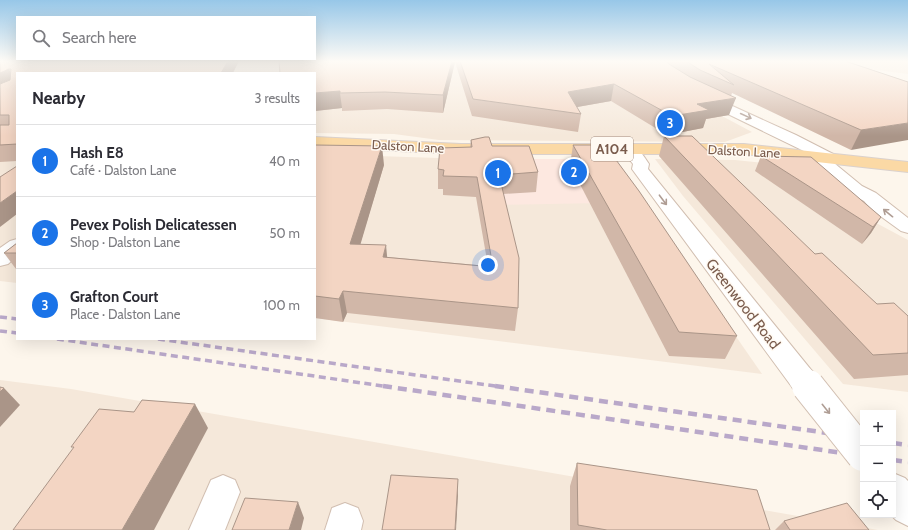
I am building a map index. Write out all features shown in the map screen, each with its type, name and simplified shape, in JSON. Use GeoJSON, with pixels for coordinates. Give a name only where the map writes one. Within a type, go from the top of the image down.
{"type":"FeatureCollection","features":[{"type":"Feature","properties":{"kind":"main road","name":"Dalston Lane"},"geometry":{"type":"LineString","coordinates":[[316,142],[461,149],[744,149],[908,167]]}},
{"type":"Feature","properties":{"kind":"street"},"geometry":{"type":"LineString","coordinates":[[693,91],[791,138],[823,158],[856,190],[870,197],[879,206],[908,227]]}},
{"type":"Feature","properties":{"kind":"street","name":"Greenwood Road"},"geometry":{"type":"LineString","coordinates":[[630,150],[641,164],[640,169],[802,379],[860,451]]}},
{"type":"Feature","properties":{"kind":"street"},"geometry":{"type":"LineString","coordinates":[[0,259],[16,246]]}},
{"type":"Feature","properties":{"kind":"street"},"geometry":{"type":"LineString","coordinates":[[207,530],[223,492]]}},
{"type":"Feature","properties":{"kind":"street"},"geometry":{"type":"LineString","coordinates":[[896,494],[908,508]]}},
{"type":"Feature","properties":{"kind":"shaded area"},"geometry":{"type":"Polygon","coordinates":[[[316,86],[665,86],[752,132],[725,142],[439,140],[394,134],[316,133],[316,86]]]}},
{"type":"Feature","properties":{"kind":"shaded area"},"geometry":{"type":"Polygon","coordinates":[[[0,144],[16,144],[16,283],[0,281],[0,144]]]}},
{"type":"Feature","properties":{"kind":"shaded area"},"geometry":{"type":"Polygon","coordinates":[[[316,154],[469,159],[642,201],[762,374],[316,318],[316,154]]]}},
{"type":"Feature","properties":{"kind":"shaded area"},"geometry":{"type":"Polygon","coordinates":[[[469,159],[578,159],[603,203],[500,205],[469,159]]]}},
{"type":"Feature","properties":{"kind":"shaded area"},"geometry":{"type":"Polygon","coordinates":[[[655,159],[735,160],[764,163],[908,240],[908,392],[843,384],[683,196],[655,159]]]}},
{"type":"Feature","properties":{"kind":"shaded area"},"geometry":{"type":"Polygon","coordinates":[[[0,380],[71,389],[878,530],[0,530],[0,380]]]}},
{"type":"Feature","properties":{"kind":"building"},"geometry":{"type":"Polygon","coordinates":[[[0,86],[16,86],[16,144],[0,145],[0,125],[9,125],[9,115],[0,115],[0,86]]]}},
{"type":"Feature","properties":{"kind":"building"},"geometry":{"type":"Polygon","coordinates":[[[316,86],[445,86],[443,95],[385,92],[340,93],[340,91],[316,93],[316,86]]]}},
{"type":"Feature","properties":{"kind":"building"},"geometry":{"type":"Polygon","coordinates":[[[468,86],[604,86],[568,92],[581,114],[473,99],[468,86]]]}},
{"type":"Feature","properties":{"kind":"building"},"geometry":{"type":"Polygon","coordinates":[[[617,86],[709,86],[736,98],[697,104],[709,110],[672,116],[617,86]]]}},
{"type":"Feature","properties":{"kind":"building"},"geometry":{"type":"Polygon","coordinates":[[[759,86],[908,86],[908,123],[861,130],[759,86]]]}},
{"type":"Feature","properties":{"kind":"building"},"geometry":{"type":"Polygon","coordinates":[[[664,136],[692,136],[815,254],[822,253],[877,304],[894,303],[908,316],[908,353],[873,355],[664,136]]]}},
{"type":"Feature","properties":{"kind":"building"},"geometry":{"type":"Polygon","coordinates":[[[489,137],[492,146],[529,146],[538,172],[499,175],[519,258],[518,308],[343,291],[339,299],[316,296],[316,145],[382,146],[350,244],[386,245],[383,257],[493,267],[477,177],[443,176],[444,170],[438,169],[440,148],[472,147],[471,140],[489,137]]]}},
{"type":"Feature","properties":{"kind":"building"},"geometry":{"type":"Polygon","coordinates":[[[573,145],[605,145],[639,191],[737,336],[679,332],[573,145]]]}},
{"type":"Feature","properties":{"kind":"building"},"geometry":{"type":"Polygon","coordinates":[[[761,156],[811,157],[881,217],[873,227],[761,156]]]}},
{"type":"Feature","properties":{"kind":"building"},"geometry":{"type":"Polygon","coordinates":[[[16,167],[16,192],[0,203],[0,177],[16,167]]]}},
{"type":"Feature","properties":{"kind":"building"},"geometry":{"type":"Polygon","coordinates":[[[16,244],[16,253],[4,253],[16,244]]]}},
{"type":"Feature","properties":{"kind":"building"},"geometry":{"type":"Polygon","coordinates":[[[142,400],[195,404],[122,530],[13,530],[74,447],[71,447],[99,409],[134,412],[142,400]]]}},
{"type":"Feature","properties":{"kind":"building"},"geometry":{"type":"Polygon","coordinates":[[[577,463],[757,490],[770,530],[607,530],[578,525],[577,463]]]}},
{"type":"Feature","properties":{"kind":"building"},"geometry":{"type":"Polygon","coordinates":[[[391,475],[458,479],[455,530],[382,530],[391,475]]]}},
{"type":"Feature","properties":{"kind":"building"},"geometry":{"type":"Polygon","coordinates":[[[245,498],[298,502],[289,530],[232,530],[245,498]]]}},
{"type":"Feature","properties":{"kind":"building"},"geometry":{"type":"Polygon","coordinates":[[[847,503],[869,530],[790,530],[784,521],[847,503]]]}},
{"type":"Feature","properties":{"kind":"railway"},"geometry":{"type":"LineString","coordinates":[[0,317],[16,319]]}},
{"type":"Feature","properties":{"kind":"railway"},"geometry":{"type":"LineString","coordinates":[[0,331],[16,333]]}},
{"type":"Feature","properties":{"kind":"railway"},"geometry":{"type":"LineString","coordinates":[[64,340],[390,387]]}},
{"type":"Feature","properties":{"kind":"railway"},"geometry":{"type":"LineString","coordinates":[[165,340],[502,387]]}},
{"type":"Feature","properties":{"kind":"railway"},"geometry":{"type":"LineString","coordinates":[[383,386],[860,456]]}},
{"type":"Feature","properties":{"kind":"railway"},"geometry":{"type":"LineString","coordinates":[[495,386],[860,438]]}},
{"type":"Feature","properties":{"kind":"railway"},"geometry":{"type":"LineString","coordinates":[[896,443],[908,445]]}},
{"type":"Feature","properties":{"kind":"railway"},"geometry":{"type":"LineString","coordinates":[[896,460],[908,462]]}},
{"type":"Feature","properties":{"kind":"place","name":"Grafton Court"},"geometry":{"type":"Point","coordinates":[670,123]}},
{"type":"Feature","properties":{"kind":"place","name":"Pevex Polish Delicatessen"},"geometry":{"type":"Point","coordinates":[574,172]}},
{"type":"Feature","properties":{"kind":"place","name":"Hash E8"},"geometry":{"type":"Point","coordinates":[498,173]}}]}
